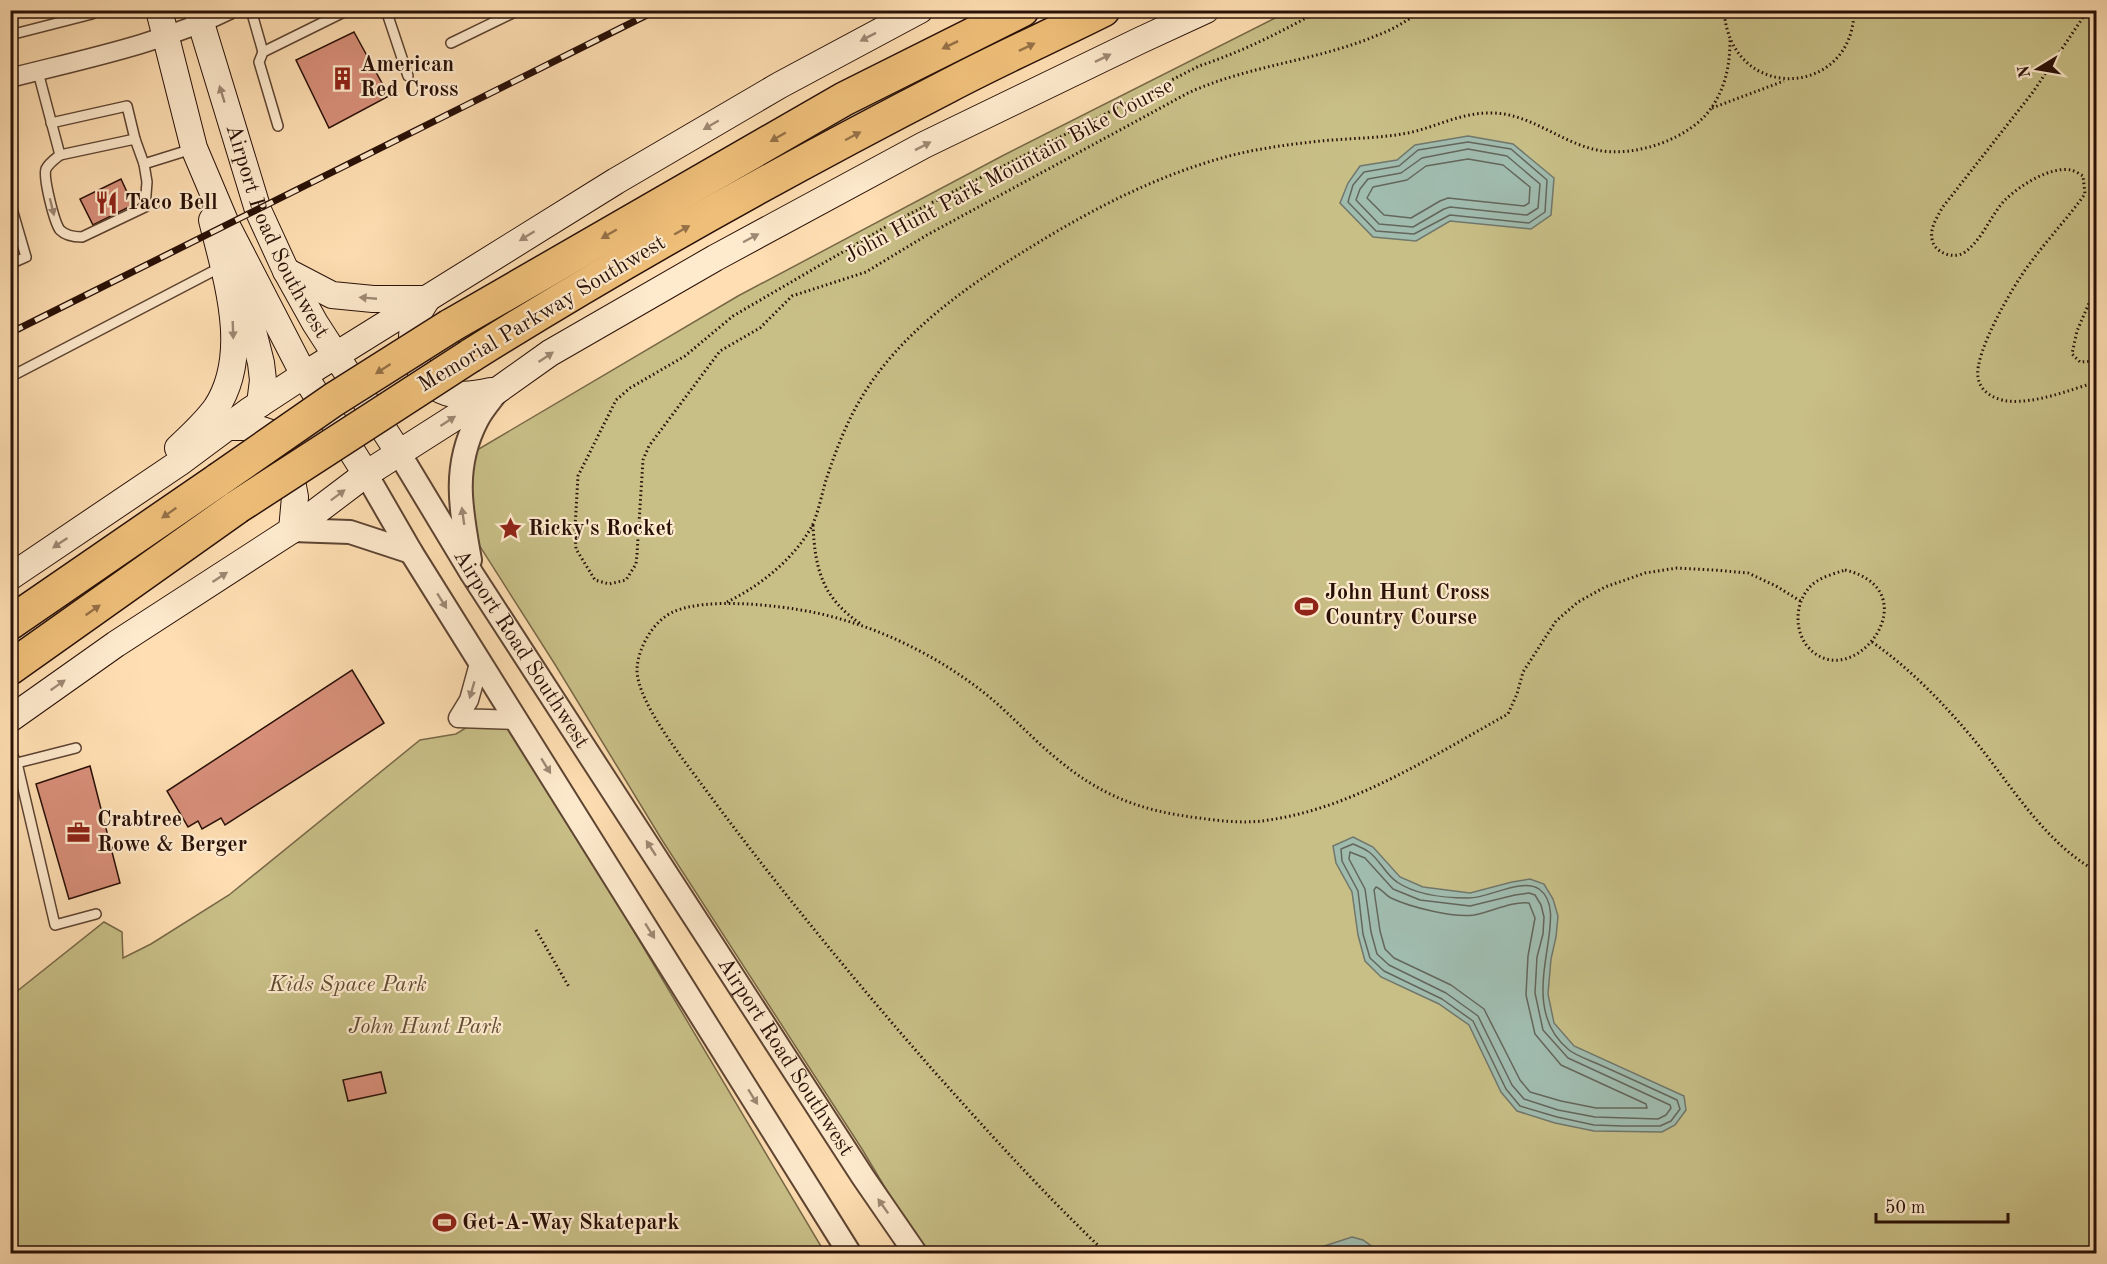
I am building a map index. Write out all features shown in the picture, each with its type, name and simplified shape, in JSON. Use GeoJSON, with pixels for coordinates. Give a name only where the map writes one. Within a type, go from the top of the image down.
{"type":"FeatureCollection","features":[{"type":"Feature","properties":{"kind":"highway","name":"Memorial Parkway Southwest"},"geometry":{"type":"LineString","coordinates":[[10,623],[333,400],[450,326],[844,99],[1022,10]]}},
{"type":"Feature","properties":{"kind":"highway","name":"Memorial Parkway Southwest"},"geometry":{"type":"LineString","coordinates":[[10,668],[237,507],[553,304],[717,209],[949,85],[1103,10]]}},
{"type":"Feature","properties":{"kind":"main road","name":"Airport Road Southwest"},"geometry":{"type":"LineString","coordinates":[[159,10],[194,148],[227,226],[304,375],[366,474]]}},
{"type":"Feature","properties":{"kind":"main road"},"geometry":{"type":"LineString","coordinates":[[10,577],[304,375],[626,175],[780,85],[920,10]]}},
{"type":"Feature","properties":{"kind":"main road"},"geometry":{"type":"LineString","coordinates":[[10,719],[116,644],[292,530],[366,474],[498,390],[550,353],[684,276],[914,151],[1206,10]]}},
{"type":"Feature","properties":{"kind":"main road","name":"Airport Road Southwest"},"geometry":{"type":"LineString","coordinates":[[199,17],[258,210],[286,271],[335,356],[399,453]]}},
{"type":"Feature","properties":{"kind":"main road"},"geometry":{"type":"LineString","coordinates":[[109,510],[197,430],[216,408],[225,388],[233,349],[230,301],[194,148]]}},
{"type":"Feature","properties":{"kind":"main road"},"geometry":{"type":"LineString","coordinates":[[227,226],[261,363],[260,404]]}},
{"type":"Feature","properties":{"kind":"main road"},"geometry":{"type":"LineString","coordinates":[[286,271],[332,295],[373,299],[427,299]]}},
{"type":"Feature","properties":{"kind":"main road"},"geometry":{"type":"LineString","coordinates":[[427,299],[415,319],[411,341],[413,357],[423,374],[437,388],[452,394],[473,394],[498,390]]}},
{"type":"Feature","properties":{"kind":"main road"},"geometry":{"type":"LineString","coordinates":[[228,427],[253,428],[271,433],[287,454],[295,497],[292,530]]}},
{"type":"Feature","properties":{"kind":"street"},"geometry":{"type":"LineString","coordinates":[[12,72],[38,72],[166,36],[199,17],[230,10]]}},
{"type":"Feature","properties":{"kind":"street"},"geometry":{"type":"LineString","coordinates":[[472,574],[460,490],[464,455],[477,419],[498,390]]}},
{"type":"Feature","properties":{"kind":"street","name":"Airport Road Southwest"},"geometry":{"type":"LineString","coordinates":[[399,453],[472,574],[863,1177],[916,1254]]}},
{"type":"Feature","properties":{"kind":"street","name":"Airport Road Southwest"},"geometry":{"type":"LineString","coordinates":[[366,474],[411,552],[850,1254]]}},
{"type":"Feature","properties":{"kind":"street"},"geometry":{"type":"LineString","coordinates":[[292,530],[350,532],[411,552]]}},
{"type":"Feature","properties":{"kind":"street","name":"Airport Road Southwest"},"geometry":{"type":"LineString","coordinates":[[480,660],[469,700],[458,718],[518,720]]}},
{"type":"Feature","properties":{"kind":"lane"},"geometry":{"type":"LineString","coordinates":[[10,35],[92,14],[91,10]]}},
{"type":"Feature","properties":{"kind":"lane"},"geometry":{"type":"LineString","coordinates":[[251,10],[263,52],[259,62],[278,126]]}},
{"type":"Feature","properties":{"kind":"lane"},"geometry":{"type":"LineString","coordinates":[[263,52],[348,10]]}},
{"type":"Feature","properties":{"kind":"lane"},"geometry":{"type":"LineString","coordinates":[[386,10],[408,76]]}},
{"type":"Feature","properties":{"kind":"lane"},"geometry":{"type":"LineString","coordinates":[[451,43],[519,10]]}},
{"type":"Feature","properties":{"kind":"lane"},"geometry":{"type":"LineString","coordinates":[[38,72],[60,155]]}},
{"type":"Feature","properties":{"kind":"lane"},"geometry":{"type":"LineString","coordinates":[[51,123],[127,106],[144,164],[147,182],[145,207],[82,237],[71,236],[61,231],[56,223],[45,178],[48,166],[60,155],[135,139]]}},
{"type":"Feature","properties":{"kind":"lane"},"geometry":{"type":"LineString","coordinates":[[144,164],[194,148]]}},
{"type":"Feature","properties":{"kind":"lane"},"geometry":{"type":"LineString","coordinates":[[10,202],[26,257],[10,264]]}},
{"type":"Feature","properties":{"kind":"lane"},"geometry":{"type":"LineString","coordinates":[[10,377],[223,266]]}},
{"type":"Feature","properties":{"kind":"lane"},"geometry":{"type":"LineString","coordinates":[[17,763],[76,748]]}},
{"type":"Feature","properties":{"kind":"lane"},"geometry":{"type":"LineString","coordinates":[[10,752],[17,763],[55,925],[96,914]]}},
{"type":"Feature","properties":{"kind":"path","name":"John Hunt Park Mountain Bike Course"},"geometry":{"type":"LineString","coordinates":[[1320,10],[1296,24],[1199,66],[894,222],[733,316],[685,356],[630,388],[616,400],[578,476],[576,549],[596,580],[609,584],[626,580],[636,564],[642,467],[649,446],[720,351],[760,328],[792,296],[866,272],[937,230],[1188,93],[1216,80],[1377,36],[1397,27],[1423,10]]}},
{"type":"Feature","properties":{"kind":"path"},"geometry":{"type":"LineString","coordinates":[[1724,10],[1725,25],[1730,40],[1743,59],[1762,73],[1786,80]]}},
{"type":"Feature","properties":{"kind":"path"},"geometry":{"type":"LineString","coordinates":[[725,603],[761,581],[799,545],[813,524],[826,478],[849,421],[861,398],[880,371],[903,345],[951,300],[1077,219],[1149,183],[1188,168],[1252,151],[1314,141],[1340,141],[1408,133],[1467,115],[1489,113],[1513,115],[1576,144],[1600,151],[1642,149],[1665,142],[1684,132],[1711,108],[1786,80],[1815,74],[1828,66],[1840,55],[1848,42],[1853,28],[1854,10]]}},
{"type":"Feature","properties":{"kind":"path"},"geometry":{"type":"LineString","coordinates":[[2088,10],[2033,92],[1942,208],[1933,225],[1932,240],[1936,248],[1944,253],[1963,254],[1977,240],[2006,200],[2041,174],[2072,170],[2083,176],[2085,194],[2028,266],[1999,313],[1980,359],[1977,376],[1983,391],[2008,401],[2044,398],[2097,382]]}},
{"type":"Feature","properties":{"kind":"path"},"geometry":{"type":"LineString","coordinates":[[1711,108],[1729,69],[1730,40]]}},
{"type":"Feature","properties":{"kind":"path"},"geometry":{"type":"LineString","coordinates":[[2097,287],[2077,331],[2073,354],[2080,362],[2097,361]]}},
{"type":"Feature","properties":{"kind":"path"},"geometry":{"type":"LineString","coordinates":[[813,524],[818,571],[828,594],[844,613],[865,626],[931,657],[975,686],[1006,711],[1056,759],[1093,786],[1121,801],[1151,810],[1201,819],[1266,821],[1330,806],[1363,792],[1508,714],[1523,672],[1556,621],[1578,602],[1605,587],[1645,573],[1677,568],[1713,570],[1748,573],[1802,602]]}},
{"type":"Feature","properties":{"kind":"path"},"geometry":{"type":"LineString","coordinates":[[1845,570],[1862,574],[1878,588],[1885,606],[1883,624],[1872,642],[1854,657],[1833,660],[1814,654],[1801,639],[1797,621],[1802,602],[1809,588],[1823,578],[1845,570]]}},
{"type":"Feature","properties":{"kind":"path"},"geometry":{"type":"LineString","coordinates":[[865,626],[811,611],[725,603],[707,604],[672,612],[660,621],[649,635],[641,651],[637,669],[639,684],[656,718],[677,751],[769,875],[869,997],[987,1131],[1107,1254]]}},
{"type":"Feature","properties":{"kind":"path"},"geometry":{"type":"LineString","coordinates":[[1872,642],[1894,657],[1948,711],[2053,837],[2082,863],[2097,871]]}},
{"type":"Feature","properties":{"kind":"path"},"geometry":{"type":"LineString","coordinates":[[536,930],[569,987]]}},
{"type":"Feature","properties":{"kind":"green space","name":"John Hunt Cross Country Course"},"geometry":{"type":"Polygon","coordinates":[[[1289,11],[2096,11],[2096,1253],[924,1253],[862,1149],[662,840],[479,545],[470,526],[472,453],[738,296],[1004,155],[1289,11]]]}},
{"type":"Feature","properties":{"kind":"green space","name":"John Hunt Park"},"geometry":{"type":"Polygon","coordinates":[[[492,721],[510,729],[544,780],[825,1253],[11,1254],[11,996],[104,922],[122,932],[123,958],[151,944],[229,895],[420,740],[456,734],[472,724],[492,721]]]}},
{"type":"Feature","properties":{"kind":"water"},"geometry":{"type":"Polygon","coordinates":[[[1468,136],[1513,144],[1554,178],[1551,215],[1531,229],[1450,221],[1416,241],[1373,237],[1340,203],[1348,183],[1360,166],[1397,160],[1415,145],[1468,136]]]}},
{"type":"Feature","properties":{"kind":"water"},"geometry":{"type":"Polygon","coordinates":[[[1353,837],[1373,847],[1400,877],[1423,887],[1470,893],[1530,879],[1544,884],[1553,899],[1558,916],[1548,994],[1554,1023],[1574,1046],[1684,1096],[1686,1110],[1675,1125],[1662,1132],[1594,1131],[1555,1123],[1517,1111],[1501,1092],[1469,1025],[1439,1004],[1381,977],[1365,961],[1358,935],[1352,892],[1336,863],[1333,846],[1353,837]]]}},
{"type":"Feature","properties":{"kind":"water"},"geometry":{"type":"Polygon","coordinates":[[[1352,1237],[1363,1240],[1381,1253],[1305,1253],[1315,1249],[1352,1237]]]}},
{"type":"Feature","properties":{"kind":"building","name":"American Red Cross"},"geometry":{"type":"Polygon","coordinates":[[[354,32],[389,96],[329,128],[296,60],[354,32]]]}},
{"type":"Feature","properties":{"kind":"building","name":"Taco Bell"},"geometry":{"type":"Polygon","coordinates":[[[121,179],[133,205],[93,225],[80,199],[121,179]]]}},
{"type":"Feature","properties":{"kind":"building"},"geometry":{"type":"Polygon","coordinates":[[[352,670],[384,723],[225,825],[221,818],[202,829],[198,821],[188,827],[167,791],[352,670]]]}},
{"type":"Feature","properties":{"kind":"building","name":"Crabtree Rowe & Berger"},"geometry":{"type":"Polygon","coordinates":[[[90,766],[120,883],[69,899],[36,784],[90,766]]]}},
{"type":"Feature","properties":{"kind":"building"},"geometry":{"type":"Polygon","coordinates":[[[381,1072],[386,1093],[348,1101],[343,1080],[381,1072]]]}},
{"type":"Feature","properties":{"kind":"railway"},"geometry":{"type":"LineString","coordinates":[[10,333],[657,10]]}},
{"type":"Feature","properties":{"kind":"place","name":"American Red Cross"},"geometry":{"type":"Point","coordinates":[342,78]}},
{"type":"Feature","properties":{"kind":"place","name":"Taco Bell"},"geometry":{"type":"Point","coordinates":[107,203]}},
{"type":"Feature","properties":{"kind":"place","name":"Ricky's Rocket"},"geometry":{"type":"Point","coordinates":[510,529]}},
{"type":"Feature","properties":{"kind":"place","name":"John Hunt Cross Country Course"},"geometry":{"type":"Point","coordinates":[1307,606]}},
{"type":"Feature","properties":{"kind":"place","name":"Crabtree Rowe & Berger"},"geometry":{"type":"Point","coordinates":[79,833]}},
{"type":"Feature","properties":{"kind":"place","name":"Get-A-Way Skatepark"},"geometry":{"type":"Point","coordinates":[444,1223]}},
{"type":"Feature","properties":{"kind":"park label","name":"Kids Space Park"},"geometry":{"type":"Point","coordinates":[348,985]}}]}
